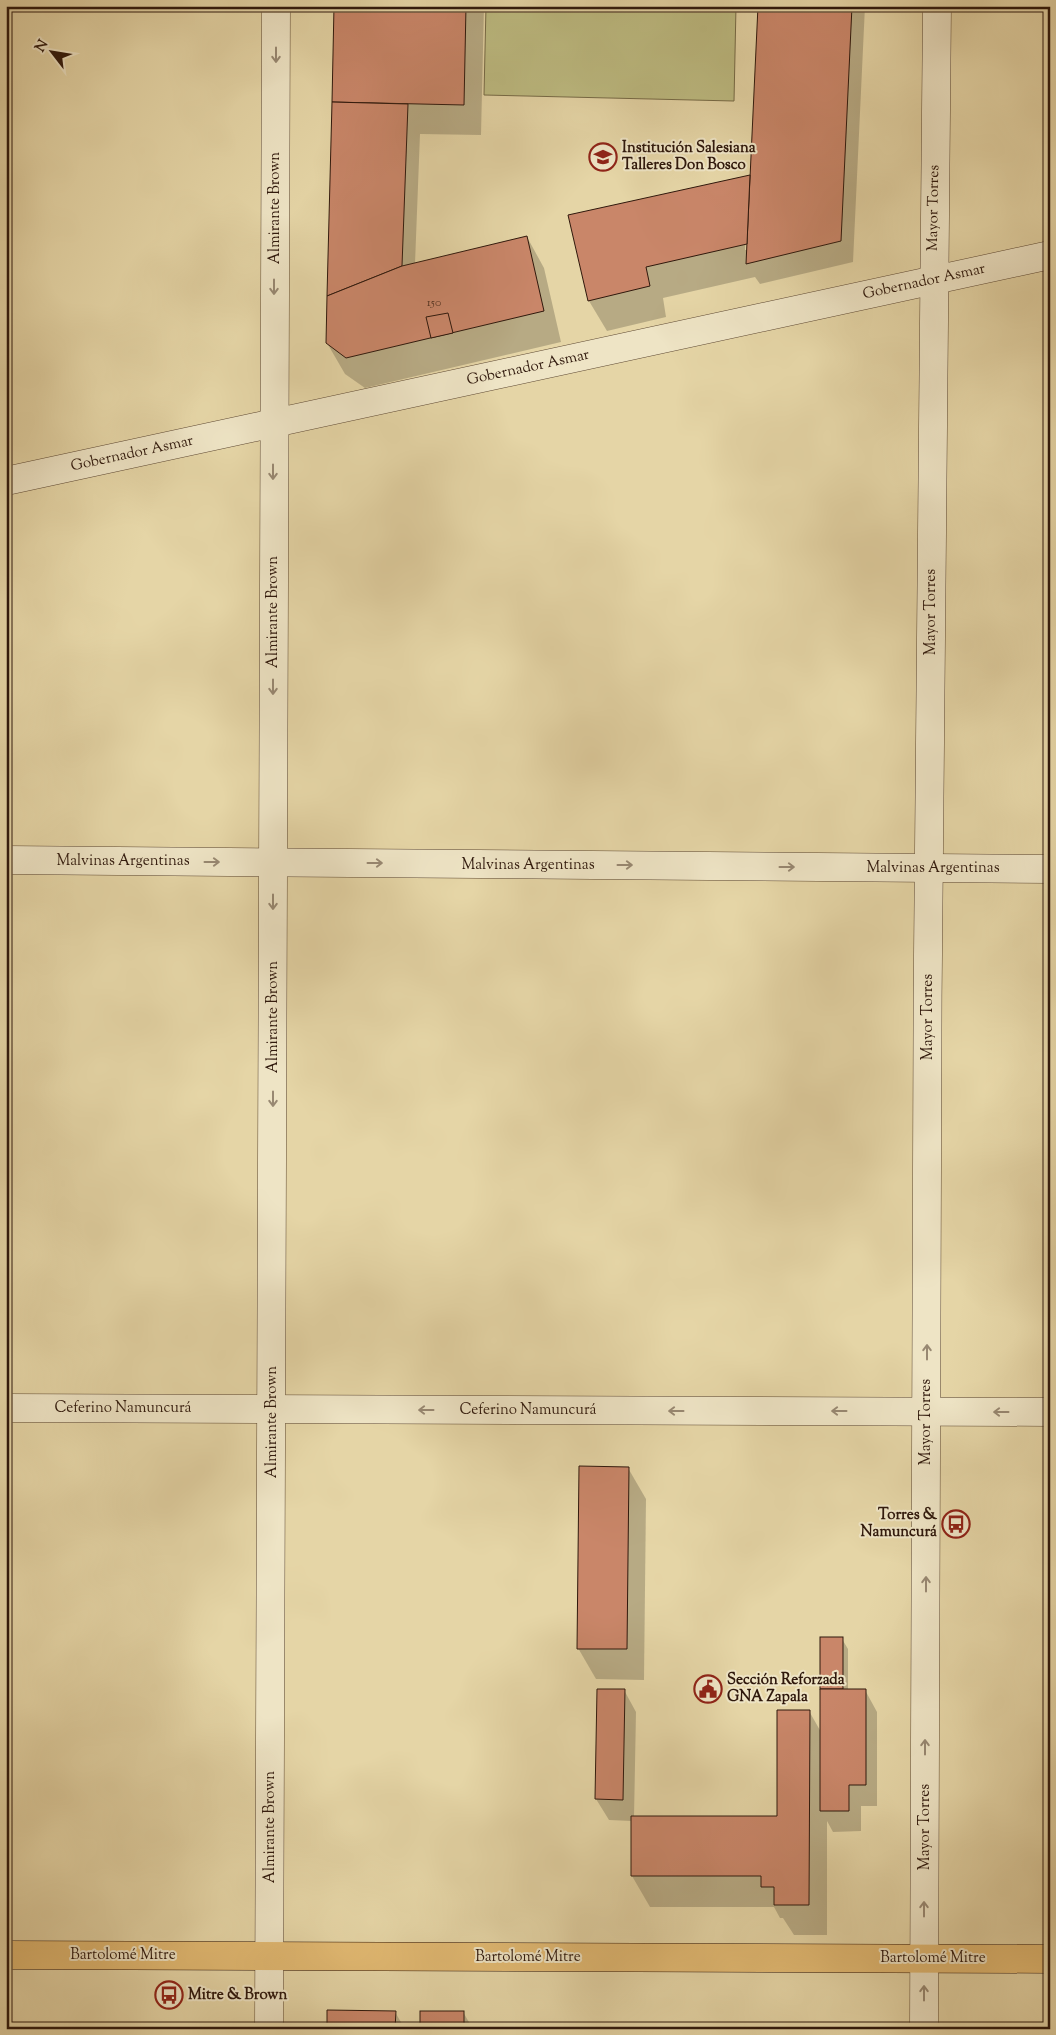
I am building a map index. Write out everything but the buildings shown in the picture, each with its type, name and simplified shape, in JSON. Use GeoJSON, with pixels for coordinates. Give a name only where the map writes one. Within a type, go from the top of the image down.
{"type":"FeatureCollection","features":[{"type":"Feature","properties":{"kind":"main road","name":"Bartolomé Mitre"},"geometry":{"type":"LineString","coordinates":[[6,1955],[1050,1959]]}},
{"type":"Feature","properties":{"kind":"street","name":"Almirante Brown"},"geometry":{"type":"LineString","coordinates":[[270,2029],[276,6]]}},
{"type":"Feature","properties":{"kind":"street","name":"Mayor Torres"},"geometry":{"type":"LineString","coordinates":[[924,2029],[929,868],[937,6]]}},
{"type":"Feature","properties":{"kind":"street","name":"Gobernador Asmar"},"geometry":{"type":"LineString","coordinates":[[6,481],[1050,255]]}},
{"type":"Feature","properties":{"kind":"street","name":"Malvinas Argentinas"},"geometry":{"type":"LineString","coordinates":[[6,860],[1050,869]]}},
{"type":"Feature","properties":{"kind":"street","name":"Ceferino Namuncurá"},"geometry":{"type":"LineString","coordinates":[[6,1408],[1050,1412]]}},
{"type":"Feature","properties":{"kind":"shaded area"},"geometry":{"type":"Polygon","coordinates":[[[486,6],[736,6],[734,101],[484,95],[486,6]]]}},
{"type":"Feature","properties":{"kind":"place","name":"Institución Salesiana Talleres Don Bosco"},"geometry":{"type":"Point","coordinates":[603,157]}},
{"type":"Feature","properties":{"kind":"place","name":"Torres & Namuncurá"},"geometry":{"type":"Point","coordinates":[956,1524]}},
{"type":"Feature","properties":{"kind":"place","name":"Sección Reforzada GNA Zapala"},"geometry":{"type":"Point","coordinates":[708,1689]}},
{"type":"Feature","properties":{"kind":"place","name":"Mitre & Brown"},"geometry":{"type":"Point","coordinates":[169,1995]}}]}
